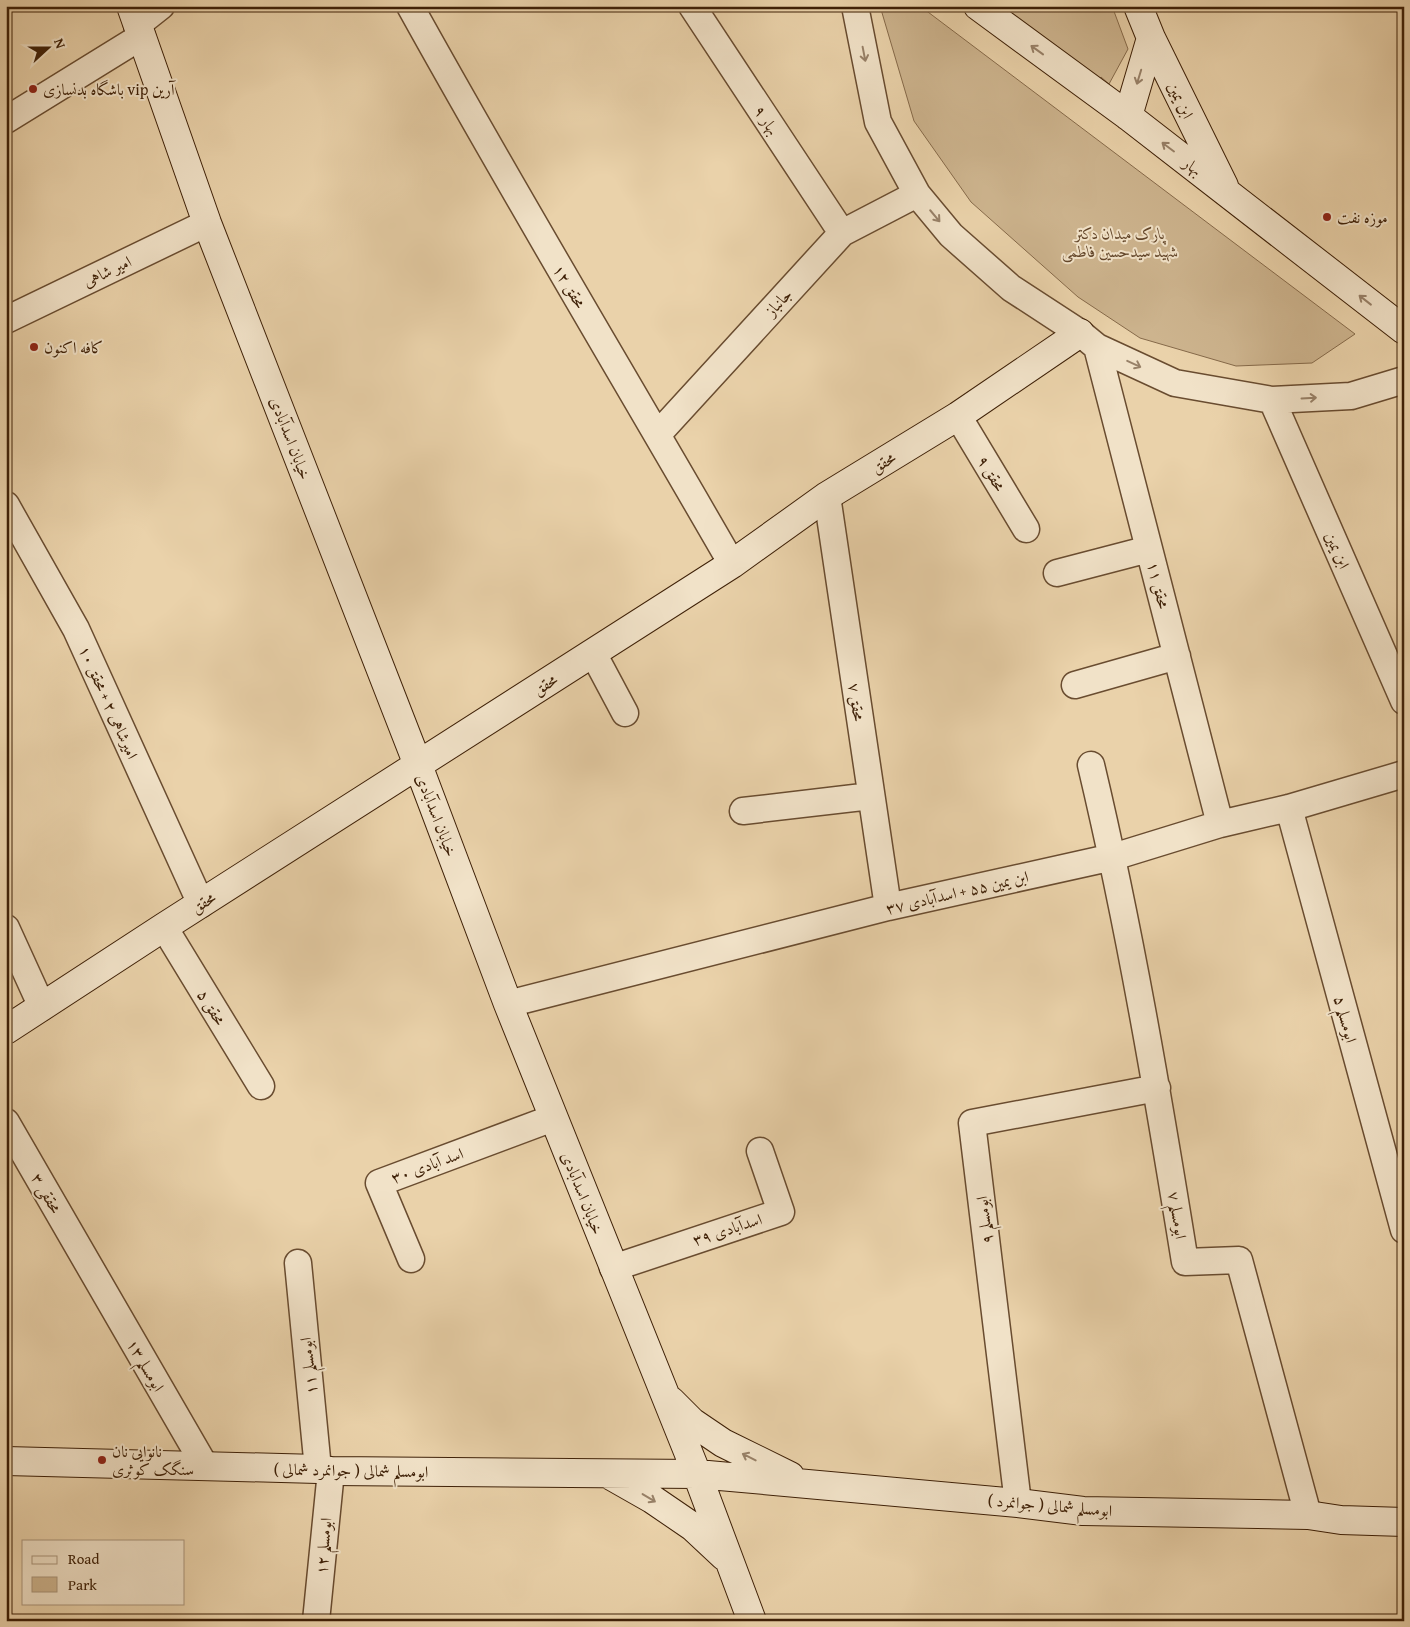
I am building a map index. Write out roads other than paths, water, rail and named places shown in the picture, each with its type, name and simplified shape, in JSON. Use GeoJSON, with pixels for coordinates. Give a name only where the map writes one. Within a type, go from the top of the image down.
{"type":"FeatureCollection","features":[{"type":"Feature","properties":{"kind":"main road","name":"بهار"},"geometry":{"type":"LineString","coordinates":[[978,6],[1128,116],[1404,330]]}},
{"type":"Feature","properties":{"kind":"main road","name":"ابن یمین"},"geometry":{"type":"LineString","coordinates":[[1138,6],[1151,38],[1227,192]]}},
{"type":"Feature","properties":{"kind":"main road","name":"خیابان اسدآبادی"},"geometry":{"type":"LineString","coordinates":[[137,22],[207,223],[418,765],[508,1004],[696,1474],[752,1621]]}},
{"type":"Feature","properties":{"kind":"main road"},"geometry":{"type":"LineString","coordinates":[[1128,116],[1151,38]]}},
{"type":"Feature","properties":{"kind":"main road","name":"محقق"},"geometry":{"type":"LineString","coordinates":[[6,1030],[732,564],[827,496],[1088,340]]}},
{"type":"Feature","properties":{"kind":"main road"},"geometry":{"type":"LineString","coordinates":[[664,1395],[692,1422],[723,1443],[753,1459],[810,1484]]}},
{"type":"Feature","properties":{"kind":"main road","name":"ابومسلم شمالی ( جوانمرد شمالی )"},"geometry":{"type":"LineString","coordinates":[[6,1462],[324,1470],[696,1474]]}},
{"type":"Feature","properties":{"kind":"main road"},"geometry":{"type":"LineString","coordinates":[[607,1474],[652,1499],[693,1527],[729,1560]]}},
{"type":"Feature","properties":{"kind":"main road","name":"ابومسلم شمالی ( جوانمرد )"},"geometry":{"type":"LineString","coordinates":[[696,1474],[1018,1503],[1084,1511],[1308,1515],[1341,1520],[1404,1522]]}},
{"type":"Feature","properties":{"kind":"street"},"geometry":{"type":"LineString","coordinates":[[6,120],[161,6]]}},
{"type":"Feature","properties":{"kind":"street","name":"محقق ۱۲"},"geometry":{"type":"LineString","coordinates":[[410,6],[477,128],[658,434],[732,564]]}},
{"type":"Feature","properties":{"kind":"street","name":"بهار ۹"},"geometry":{"type":"LineString","coordinates":[[692,6],[842,233]]}},
{"type":"Feature","properties":{"kind":"street"},"geometry":{"type":"LineString","coordinates":[[855,6],[878,122],[917,194],[950,235],[1011,288],[1088,340],[1175,383],[1272,400],[1351,396],[1404,380]]}},
{"type":"Feature","properties":{"kind":"street","name":"جانباز"},"geometry":{"type":"LineString","coordinates":[[658,434],[842,233],[917,194]]}},
{"type":"Feature","properties":{"kind":"street","name":"امیر شاهی"},"geometry":{"type":"LineString","coordinates":[[6,320],[207,223]]}},
{"type":"Feature","properties":{"kind":"street","name":"محقق ۱۱"},"geometry":{"type":"LineString","coordinates":[[1088,340],[1149,548],[1220,824]]}},
{"type":"Feature","properties":{"kind":"street","name":"ابن یمین"},"geometry":{"type":"LineString","coordinates":[[1272,400],[1404,701]]}},
{"type":"Feature","properties":{"kind":"street","name":"محقق ۹"},"geometry":{"type":"LineString","coordinates":[[958,416],[1026,530]]}},
{"type":"Feature","properties":{"kind":"street","name":"محقق ۷"},"geometry":{"type":"LineString","coordinates":[[827,496],[888,907]]}},
{"type":"Feature","properties":{"kind":"street","name":"امیرشاهی ۲ + محقق ۱۰"},"geometry":{"type":"LineString","coordinates":[[6,505],[76,629],[201,904]]}},
{"type":"Feature","properties":{"kind":"street"},"geometry":{"type":"LineString","coordinates":[[1057,573],[1149,548]]}},
{"type":"Feature","properties":{"kind":"street"},"geometry":{"type":"LineString","coordinates":[[593,653],[625,713]]}},
{"type":"Feature","properties":{"kind":"street"},"geometry":{"type":"LineString","coordinates":[[1075,685],[1177,656]]}},
{"type":"Feature","properties":{"kind":"street","name":"ابومسلم ۷"},"geometry":{"type":"LineString","coordinates":[[1090,765],[1113,856],[1157,1088],[1185,1262],[1239,1260],[1308,1515]]}},
{"type":"Feature","properties":{"kind":"street","name":"ابن یمین ۵۵ + اسدآبادی ۳۷"},"geometry":{"type":"LineString","coordinates":[[508,1004],[888,907],[1113,856],[1220,824],[1289,808],[1404,774]]}},
{"type":"Feature","properties":{"kind":"street"},"geometry":{"type":"LineString","coordinates":[[743,811],[871,796]]}},
{"type":"Feature","properties":{"kind":"street","name":"ابومسلم ۵"},"geometry":{"type":"LineString","coordinates":[[1289,808],[1404,1230]]}},
{"type":"Feature","properties":{"kind":"street","name":"محقق ۵"},"geometry":{"type":"LineString","coordinates":[[164,927],[261,1086]]}},
{"type":"Feature","properties":{"kind":"street"},"geometry":{"type":"LineString","coordinates":[[6,928],[42,1007]]}},
{"type":"Feature","properties":{"kind":"street","name":"ابومسلم ۹"},"geometry":{"type":"LineString","coordinates":[[1018,1503],[972,1123],[1157,1088]]}},
{"type":"Feature","properties":{"kind":"street","name":"اسد آبادی ۳۰"},"geometry":{"type":"LineString","coordinates":[[411,1258],[379,1182],[553,1118]]}},
{"type":"Feature","properties":{"kind":"street","name":"محققی ۳"},"geometry":{"type":"LineString","coordinates":[[6,1122],[88,1264]]}},
{"type":"Feature","properties":{"kind":"street","name":"اسدآبادی ۳۹"},"geometry":{"type":"LineString","coordinates":[[613,1268],[780,1212],[760,1150]]}},
{"type":"Feature","properties":{"kind":"street","name":"ابومسلم ۱۱"},"geometry":{"type":"LineString","coordinates":[[298,1263],[324,1470]]}},
{"type":"Feature","properties":{"kind":"street","name":"ابومسلم ۱۳"},"geometry":{"type":"LineString","coordinates":[[88,1264],[205,1466]]}},
{"type":"Feature","properties":{"kind":"street","name":"ابومسلم ۱۲"},"geometry":{"type":"LineString","coordinates":[[316,1621],[324,1470]]}},
{"type":"Feature","properties":{"kind":"place","name":"باشگاه بدنسازی vip آرین"},"geometry":{"type":"Point","coordinates":[33,89]}},
{"type":"Feature","properties":{"kind":"place","name":"موزه نفت"},"geometry":{"type":"Point","coordinates":[1327,217]}},
{"type":"Feature","properties":{"kind":"place","name":"کافه اکنون"},"geometry":{"type":"Point","coordinates":[34,347]}},
{"type":"Feature","properties":{"kind":"place","name":"نانوایی نان سنگک کوثری"},"geometry":{"type":"Point","coordinates":[102,1460]}},
{"type":"Feature","properties":{"kind":"park label","name":"پارک میدان دکتر شهید سیدحسین فاطمی"},"geometry":{"type":"Point","coordinates":[1120,242]}}]}
